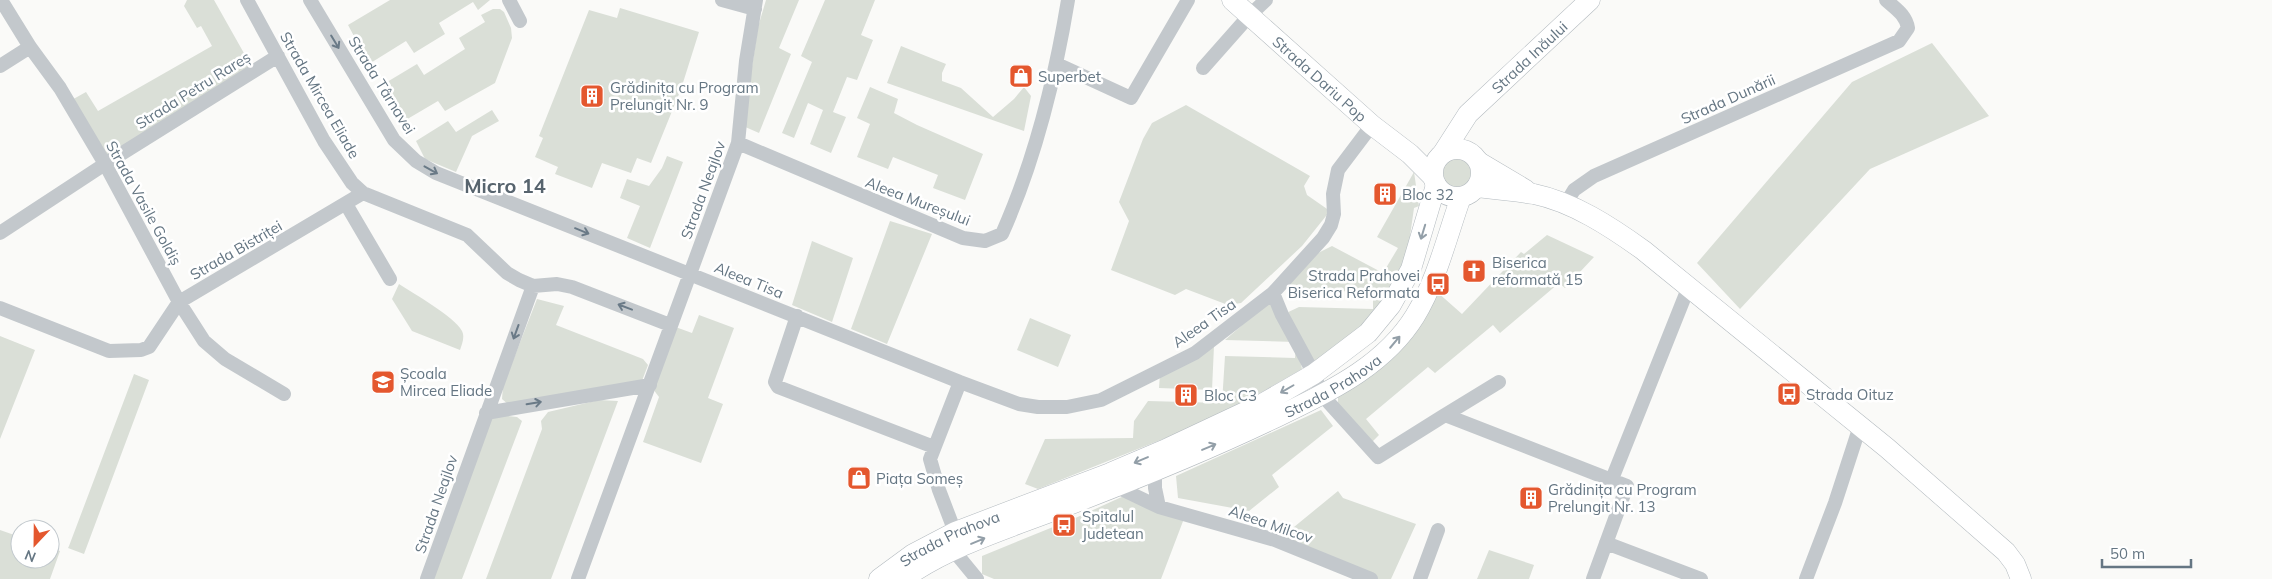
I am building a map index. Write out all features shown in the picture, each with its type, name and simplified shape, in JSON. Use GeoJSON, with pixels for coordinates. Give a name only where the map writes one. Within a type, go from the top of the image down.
{"type":"FeatureCollection","features":[{"type":"Feature","properties":{"kind":"street","name":"Strada Vasile Goldiș"},"geometry":{"type":"LineString","coordinates":[[1,0],[30,47],[60,88],[105,164],[179,302],[204,341],[225,359],[284,394]]}},
{"type":"Feature","properties":{"kind":"street","name":"Strada Mircea Eliade"},"geometry":{"type":"LineString","coordinates":[[247,0],[324,141],[352,183],[363,193],[467,235],[507,272],[533,286]]}},
{"type":"Feature","properties":{"kind":"street","name":"Strada Târnavei"},"geometry":{"type":"LineString","coordinates":[[310,0],[394,140],[416,161],[436,173],[690,274]]}},
{"type":"Feature","properties":{"kind":"street"},"geometry":{"type":"LineString","coordinates":[[508,0],[520,21]]}},
{"type":"Feature","properties":{"kind":"street"},"geometry":{"type":"LineString","coordinates":[[722,0],[756,5]]}},
{"type":"Feature","properties":{"kind":"street","name":"Aleea Mureșului"},"geometry":{"type":"LineString","coordinates":[[738,143],[963,238],[985,241],[1002,234],[1012,211],[1057,64],[1068,0]]}},
{"type":"Feature","properties":{"kind":"street"},"geometry":{"type":"LineString","coordinates":[[1057,64],[1131,98],[1134,96],[1188,0]]}},
{"type":"Feature","properties":{"kind":"street","name":"Strada Dariu Pop"},"geometry":{"type":"LineString","coordinates":[[1232,0],[1372,125],[1410,154],[1437,168]]}},
{"type":"Feature","properties":{"kind":"street"},"geometry":{"type":"LineString","coordinates":[[1203,68],[1249,16],[1266,0]]}},
{"type":"Feature","properties":{"kind":"street","name":"Strada Inăului"},"geometry":{"type":"LineString","coordinates":[[1437,168],[1468,114],[1590,0]]}},
{"type":"Feature","properties":{"kind":"street","name":"Strada Dunării"},"geometry":{"type":"LineString","coordinates":[[1565,205],[1574,190],[1594,176],[1899,41],[1908,28],[1902,14],[1886,0]]}},
{"type":"Feature","properties":{"kind":"street","name":"Strada Neajlov"},"geometry":{"type":"LineString","coordinates":[[578,579],[738,143],[746,61],[756,5]]}},
{"type":"Feature","properties":{"kind":"street"},"geometry":{"type":"LineString","coordinates":[[0,66],[30,47]]}},
{"type":"Feature","properties":{"kind":"street","name":"Strada Petru Rareș"},"geometry":{"type":"LineString","coordinates":[[0,233],[105,164],[278,56]]}},
{"type":"Feature","properties":{"kind":"street"},"geometry":{"type":"LineString","coordinates":[[1468,114],[1473,157],[1481,170],[1469,192]]}},
{"type":"Feature","properties":{"kind":"street","name":"Aleea Tisa"},"geometry":{"type":"LineString","coordinates":[[690,274],[1019,404],[1038,407],[1068,407],[1101,400],[1194,353],[1272,293],[1323,238],[1331,225],[1334,214],[1333,194],[1338,170],[1372,125]]}},
{"type":"Feature","properties":{"kind":"street"},"geometry":{"type":"LineString","coordinates":[[1535,194],[1469,192],[1452,196],[1442,192],[1437,168],[1450,149],[1460,148],[1535,194],[1565,205],[1620,233],[1689,286],[1860,426],[1994,541],[2010,558],[2021,577]]}},
{"type":"Feature","properties":{"kind":"street","name":"Strada Prahova"},"geometry":{"type":"LineString","coordinates":[[878,579],[913,554],[954,541],[1114,480],[1262,404],[1314,374],[1368,333],[1391,305],[1411,269],[1437,168]]}},
{"type":"Feature","properties":{"kind":"street","name":"Strada Prahova"},"geometry":{"type":"LineString","coordinates":[[1114,480],[1155,470],[1262,424],[1345,382],[1386,352],[1415,316],[1434,277],[1469,192]]}},
{"type":"Feature","properties":{"kind":"street","name":"Strada Bistriței"},"geometry":{"type":"LineString","coordinates":[[0,308],[109,351],[141,350],[149,347],[179,302],[363,193]]}},
{"type":"Feature","properties":{"kind":"street"},"geometry":{"type":"LineString","coordinates":[[346,204],[390,279]]}},
{"type":"Feature","properties":{"kind":"street"},"geometry":{"type":"LineString","coordinates":[[533,286],[557,284],[572,287],[670,325]]}},
{"type":"Feature","properties":{"kind":"street","name":"Strada Neajlov"},"geometry":{"type":"LineString","coordinates":[[427,579],[533,286]]}},
{"type":"Feature","properties":{"kind":"street"},"geometry":{"type":"LineString","coordinates":[[1612,479],[1689,286]]}},
{"type":"Feature","properties":{"kind":"street"},"geometry":{"type":"LineString","coordinates":[[1272,293],[1314,374],[1322,395],[1378,457],[1499,382]]}},
{"type":"Feature","properties":{"kind":"street","name":"Aleea Tisa"},"geometry":{"type":"LineString","coordinates":[[797,316],[775,382],[778,387],[934,447]]}},
{"type":"Feature","properties":{"kind":"street"},"geometry":{"type":"LineString","coordinates":[[960,382],[930,459],[954,541],[977,579]]}},
{"type":"Feature","properties":{"kind":"street"},"geometry":{"type":"LineString","coordinates":[[486,412],[650,384]]}},
{"type":"Feature","properties":{"kind":"street"},"geometry":{"type":"LineString","coordinates":[[1445,415],[1627,486],[1593,579]]}},
{"type":"Feature","properties":{"kind":"street"},"geometry":{"type":"LineString","coordinates":[[1806,579],[1835,503],[1860,426]]}},
{"type":"Feature","properties":{"kind":"street"},"geometry":{"type":"LineString","coordinates":[[1155,470],[1155,488],[1159,507]]}},
{"type":"Feature","properties":{"kind":"street","name":"Aleea Milcov"},"geometry":{"type":"LineString","coordinates":[[1114,480],[1159,507],[1275,540],[1371,579]]}},
{"type":"Feature","properties":{"kind":"street"},"geometry":{"type":"LineString","coordinates":[[1420,579],[1438,530]]}},
{"type":"Feature","properties":{"kind":"street","name":"Strada Prahova"},"geometry":{"type":"LineString","coordinates":[[904,579],[954,541]]}},
{"type":"Feature","properties":{"kind":"street"},"geometry":{"type":"LineString","coordinates":[[1606,543],[1701,579]]}},
{"type":"Feature","properties":{"kind":"shaded area"},"geometry":{"type":"Polygon","coordinates":[[[187,0],[214,0],[254,71],[105,164],[68,102],[86,92],[98,111],[212,46],[201,26],[197,28],[184,6],[187,0]]]}},
{"type":"Feature","properties":{"kind":"shaded area"},"geometry":{"type":"Polygon","coordinates":[[[390,0],[490,0],[478,10],[473,2],[439,23],[445,34],[414,53],[406,41],[369,64],[348,25],[390,0]]]}},
{"type":"Feature","properties":{"kind":"shaded area"},"geometry":{"type":"Polygon","coordinates":[[[766,0],[799,0],[779,48],[791,54],[759,133],[743,126],[758,27],[766,0]]]}},
{"type":"Feature","properties":{"kind":"shaded area"},"geometry":{"type":"Polygon","coordinates":[[[825,0],[875,0],[861,35],[873,40],[857,80],[847,77],[833,112],[846,117],[831,153],[810,144],[823,110],[808,103],[794,138],[782,133],[812,62],[801,56],[825,0]]]}},
{"type":"Feature","properties":{"kind":"shaded area"},"geometry":{"type":"Polygon","coordinates":[[[620,8],[699,32],[681,89],[651,163],[637,158],[631,173],[602,163],[592,188],[555,174],[558,167],[535,157],[543,138],[539,136],[589,10],[617,18],[620,8]]]}},
{"type":"Feature","properties":{"kind":"shaded area"},"geometry":{"type":"Polygon","coordinates":[[[493,9],[500,9],[504,12],[511,28],[512,38],[495,83],[445,111],[438,101],[404,121],[382,85],[417,64],[424,75],[465,49],[459,38],[485,22],[481,15],[493,9]]]}},
{"type":"Feature","properties":{"kind":"shaded area"},"geometry":{"type":"Polygon","coordinates":[[[1932,43],[1989,116],[1870,169],[1740,309],[1697,263],[1852,82],[1932,43]]]}},
{"type":"Feature","properties":{"kind":"shaded area"},"geometry":{"type":"Polygon","coordinates":[[[901,46],[946,64],[942,73],[942,81],[961,88],[993,117],[1014,99],[1024,87],[1031,96],[1024,131],[887,83],[901,46]]]}},
{"type":"Feature","properties":{"kind":"shaded area"},"geometry":{"type":"Polygon","coordinates":[[[870,87],[898,99],[894,113],[983,154],[965,200],[933,188],[938,175],[893,157],[888,169],[857,157],[870,124],[857,118],[870,87]]]}},
{"type":"Feature","properties":{"kind":"shaded area"},"geometry":{"type":"Polygon","coordinates":[[[1186,105],[1310,176],[1304,186],[1307,195],[1330,211],[1302,246],[1241,303],[1228,305],[1186,289],[1175,295],[1111,270],[1129,221],[1119,202],[1143,139],[1152,123],[1186,105]]]}},
{"type":"Feature","properties":{"kind":"shaded area"},"geometry":{"type":"Polygon","coordinates":[[[492,110],[499,121],[472,136],[456,172],[425,159],[416,141],[448,121],[456,132],[492,110]]]}},
{"type":"Feature","properties":{"kind":"shaded area"},"geometry":{"type":"Polygon","coordinates":[[[667,156],[683,162],[650,248],[627,238],[640,206],[620,198],[627,179],[649,186],[662,168],[667,156]]]}},
{"type":"Feature","properties":{"kind":"shaded area"},"geometry":{"type":"Polygon","coordinates":[[[1457,156],[1464,157],[1469,161],[1473,166],[1473,180],[1469,185],[1464,189],[1457,190],[1450,189],[1445,185],[1441,180],[1440,173],[1441,166],[1445,161],[1450,157],[1457,156]]]}},
{"type":"Feature","properties":{"kind":"shaded area"},"geometry":{"type":"Polygon","coordinates":[[[1414,172],[1419,206],[1414,208],[1410,236],[1420,241],[1391,305],[1322,368],[1297,345],[1302,369],[1218,417],[1038,489],[1025,484],[1045,439],[1133,438],[1134,421],[1148,401],[1222,403],[1225,356],[1295,358],[1296,342],[1225,340],[1270,301],[1282,315],[1299,307],[1373,309],[1373,292],[1299,290],[1288,284],[1314,255],[1332,246],[1383,273],[1398,248],[1377,237],[1414,172]]]}},
{"type":"Feature","properties":{"kind":"shaded area"},"geometry":{"type":"Polygon","coordinates":[[[890,221],[932,234],[887,344],[851,329],[890,221]]]}},
{"type":"Feature","properties":{"kind":"shaded area"},"geometry":{"type":"Polygon","coordinates":[[[1547,235],[1594,257],[1565,288],[1559,283],[1500,333],[1493,325],[1435,373],[1428,367],[1366,419],[1379,435],[1368,446],[1338,405],[1338,397],[1436,291],[1462,314],[1521,252],[1524,254],[1547,235]]]}},
{"type":"Feature","properties":{"kind":"shaded area"},"geometry":{"type":"Polygon","coordinates":[[[812,241],[853,258],[832,322],[792,305],[812,241]]]}},
{"type":"Feature","properties":{"kind":"shaded area"},"geometry":{"type":"Polygon","coordinates":[[[399,284],[443,312],[458,325],[463,336],[460,350],[412,331],[392,299],[399,284]]]}},
{"type":"Feature","properties":{"kind":"shaded area"},"geometry":{"type":"Polygon","coordinates":[[[537,299],[564,306],[556,325],[643,359],[648,365],[640,386],[511,407],[502,399],[503,386],[537,299]]]}},
{"type":"Feature","properties":{"kind":"shaded area"},"geometry":{"type":"Polygon","coordinates":[[[699,315],[734,328],[708,398],[723,404],[701,463],[643,442],[659,397],[650,385],[670,325],[692,333],[699,315]]]}},
{"type":"Feature","properties":{"kind":"shaded area"},"geometry":{"type":"Polygon","coordinates":[[[1030,318],[1071,335],[1058,367],[1017,350],[1030,318]]]}},
{"type":"Feature","properties":{"kind":"shaded area"},"geometry":{"type":"Polygon","coordinates":[[[0,336],[35,350],[0,439],[0,336]]]}},
{"type":"Feature","properties":{"kind":"shaded area"},"geometry":{"type":"Polygon","coordinates":[[[1214,346],[1212,390],[1159,388],[1160,374],[1214,346]]]}},
{"type":"Feature","properties":{"kind":"shaded area"},"geometry":{"type":"Polygon","coordinates":[[[134,374],[149,380],[84,554],[68,548],[134,374]]]}},
{"type":"Feature","properties":{"kind":"shaded area"},"geometry":{"type":"Polygon","coordinates":[[[599,400],[618,401],[551,579],[486,579],[542,429],[541,421],[548,412],[599,400]]]}},
{"type":"Feature","properties":{"kind":"shaded area"},"geometry":{"type":"Polygon","coordinates":[[[1321,410],[1333,426],[1272,475],[1279,487],[1249,511],[1178,498],[1176,476],[1321,410]]]}},
{"type":"Feature","properties":{"kind":"shaded area"},"geometry":{"type":"Polygon","coordinates":[[[501,415],[517,417],[522,421],[462,579],[432,579],[491,419],[501,415]]]}},
{"type":"Feature","properties":{"kind":"shaded area"},"geometry":{"type":"Polygon","coordinates":[[[1338,491],[1343,498],[1416,524],[1391,579],[1378,579],[1281,540],[1283,536],[1338,491]]]}},
{"type":"Feature","properties":{"kind":"shaded area"},"geometry":{"type":"Polygon","coordinates":[[[1126,495],[1185,516],[1161,579],[994,579],[982,574],[982,556],[1053,527],[1057,536],[1074,529],[1071,520],[1126,495]]]}},
{"type":"Feature","properties":{"kind":"shaded area"},"geometry":{"type":"Polygon","coordinates":[[[0,530],[10,534],[10,569],[54,569],[50,579],[0,579],[0,530]]]}},
{"type":"Feature","properties":{"kind":"shaded area"},"geometry":{"type":"Polygon","coordinates":[[[1489,550],[1534,565],[1529,579],[1477,579],[1489,550]]]}},
{"type":"Feature","properties":{"kind":"place","name":"Superbet"},"geometry":{"type":"Point","coordinates":[1021,76]}},
{"type":"Feature","properties":{"kind":"place","name":"Grădinița cu Program Prelungit Nr. 9"},"geometry":{"type":"Point","coordinates":[592,96]}},
{"type":"Feature","properties":{"kind":"place","name":"Bloc 32"},"geometry":{"type":"Point","coordinates":[1385,194]}},
{"type":"Feature","properties":{"kind":"place","name":"Biserica reformată 15"},"geometry":{"type":"Point","coordinates":[1474,271]}},
{"type":"Feature","properties":{"kind":"place","name":"Strada Prahovei Biserica Reformata"},"geometry":{"type":"Point","coordinates":[1438,284]}},
{"type":"Feature","properties":{"kind":"place","name":"Școala Mircea Eliade"},"geometry":{"type":"Point","coordinates":[383,382]}},
{"type":"Feature","properties":{"kind":"place","name":"Strada Oituz"},"geometry":{"type":"Point","coordinates":[1789,394]}},
{"type":"Feature","properties":{"kind":"place","name":"Bloc C3"},"geometry":{"type":"Point","coordinates":[1186,395]}},
{"type":"Feature","properties":{"kind":"place","name":"Piața Someș"},"geometry":{"type":"Point","coordinates":[859,478]}},
{"type":"Feature","properties":{"kind":"place","name":"Grădinița cu Program Prelungit Nr. 13"},"geometry":{"type":"Point","coordinates":[1531,498]}},
{"type":"Feature","properties":{"kind":"place","name":"Spitalul Judetean"},"geometry":{"type":"Point","coordinates":[1064,525]}},
{"type":"Feature","properties":{"kind":"district","name":"Micro 14"},"geometry":{"type":"Point","coordinates":[505,185]}}]}
